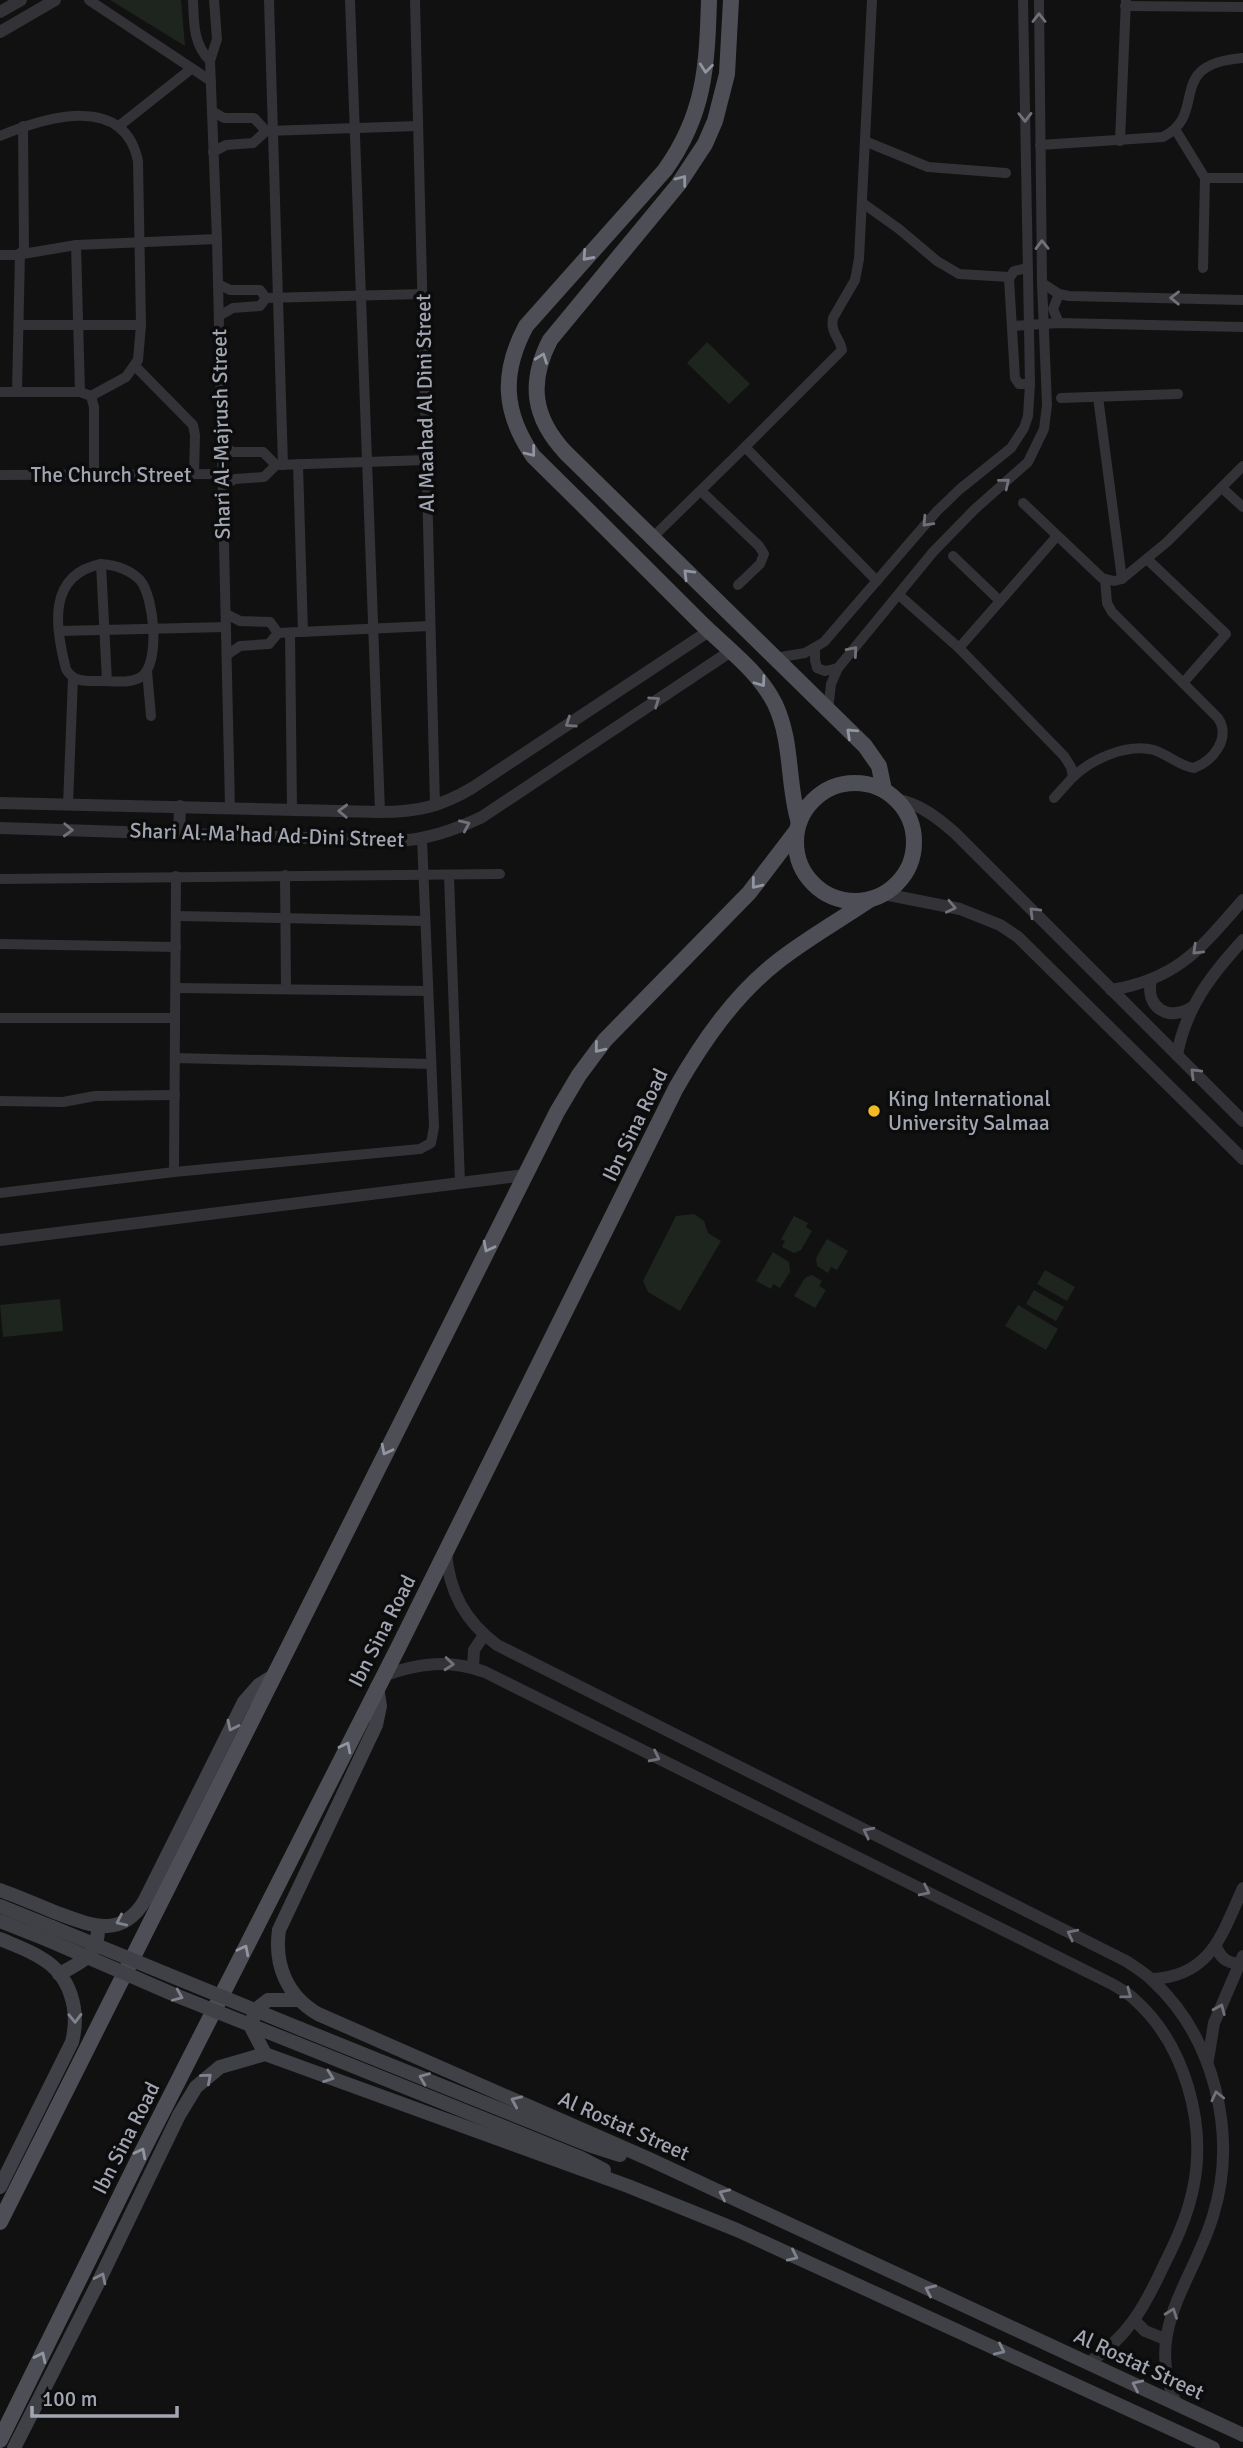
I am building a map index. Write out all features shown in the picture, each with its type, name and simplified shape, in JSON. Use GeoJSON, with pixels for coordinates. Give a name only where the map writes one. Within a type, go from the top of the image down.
{"type":"FeatureCollection","features":[{"type":"Feature","properties":{"kind":"main road"},"geometry":{"type":"LineString","coordinates":[[0,2222],[557,1112],[596,1051],[749,893],[798,827],[805,810],[827,790],[841,784],[870,784],[884,790],[898,800],[912,823],[915,850],[905,876],[878,897],[854,902],[837,899],[815,885],[800,864],[796,847],[798,827],[787,741],[782,722],[764,686],[533,456],[522,440],[509,402],[511,362],[526,326],[665,170],[684,141],[702,93],[708,48],[709,0]]}},
{"type":"Feature","properties":{"kind":"main road"},"geometry":{"type":"LineString","coordinates":[[732,0],[727,74],[715,121],[705,144],[678,185],[550,340],[537,373],[538,408],[544,425],[554,440],[873,755],[883,778],[884,790]]}},
{"type":"Feature","properties":{"kind":"main road","name":"Ibn Sina Road"},"geometry":{"type":"LineString","coordinates":[[0,2440],[676,1088],[705,1039],[739,997],[776,962],[878,897]]}},
{"type":"Feature","properties":{"kind":"main road"},"geometry":{"type":"LineString","coordinates":[[0,1890],[98,1927],[120,1923],[133,1916],[142,1906],[244,1702],[253,1690],[275,1675]]}},
{"type":"Feature","properties":{"kind":"main road","name":"Al Rostat Street"},"geometry":{"type":"LineString","coordinates":[[380,1681],[380,1706],[376,1725],[279,1930],[277,1942],[280,1968],[284,1980],[299,2000],[318,2014],[649,2160],[1243,2435]]}},
{"type":"Feature","properties":{"kind":"main road"},"geometry":{"type":"LineString","coordinates":[[0,1906],[50,1933],[300,2036],[581,2158],[628,2186]]}},
{"type":"Feature","properties":{"kind":"main road"},"geometry":{"type":"LineString","coordinates":[[0,1921],[50,1933]]}},
{"type":"Feature","properties":{"kind":"main road"},"geometry":{"type":"LineString","coordinates":[[59,1974],[89,1956],[96,1946],[98,1927]]}},
{"type":"Feature","properties":{"kind":"main road"},"geometry":{"type":"LineString","coordinates":[[0,1940],[40,1957],[59,1974],[72,1997],[75,2009],[72,2042],[0,2188]]}},
{"type":"Feature","properties":{"kind":"main road"},"geometry":{"type":"LineString","coordinates":[[299,2000],[268,2000],[254,2011],[251,2029],[265,2054],[628,2186],[737,2230],[1213,2448]]}},
{"type":"Feature","properties":{"kind":"main road"},"geometry":{"type":"LineString","coordinates":[[300,2036],[589,2145],[627,2157],[649,2160]]}},
{"type":"Feature","properties":{"kind":"main road","name":"Ibn Sina Road"},"geometry":{"type":"LineString","coordinates":[[14,2448],[196,2087],[220,2067],[265,2054]]}},
{"type":"Feature","properties":{"kind":"street"},"geometry":{"type":"LineString","coordinates":[[0,12],[21,0]]}},
{"type":"Feature","properties":{"kind":"street"},"geometry":{"type":"LineString","coordinates":[[0,32],[55,0]]}},
{"type":"Feature","properties":{"kind":"street"},"geometry":{"type":"LineString","coordinates":[[89,0],[211,81]]}},
{"type":"Feature","properties":{"kind":"street","name":"Shari Al-Majrush Street"},"geometry":{"type":"LineString","coordinates":[[193,0],[196,40],[210,61]]}},
{"type":"Feature","properties":{"kind":"street","name":"Shari Al-Majrush Street"},"geometry":{"type":"LineString","coordinates":[[214,0],[217,39],[210,61],[219,316],[230,807]]}},
{"type":"Feature","properties":{"kind":"street"},"geometry":{"type":"LineString","coordinates":[[269,0],[270,130],[278,298],[279,465]]}},
{"type":"Feature","properties":{"kind":"street"},"geometry":{"type":"LineString","coordinates":[[349,0],[380,812]]}},
{"type":"Feature","properties":{"kind":"street","name":"Al Maahad Al Dini Street"},"geometry":{"type":"LineString","coordinates":[[415,0],[435,806]]}},
{"type":"Feature","properties":{"kind":"street"},"geometry":{"type":"LineString","coordinates":[[652,538],[842,350],[832,331],[832,324],[855,280],[859,259],[864,204],[872,0]]}},
{"type":"Feature","properties":{"kind":"street"},"geometry":{"type":"LineString","coordinates":[[774,658],[794,656],[815,649],[834,634],[937,511],[1011,448],[1028,416],[1030,384],[1023,0]]}},
{"type":"Feature","properties":{"kind":"street"},"geometry":{"type":"LineString","coordinates":[[828,712],[831,684],[838,668],[954,530],[1020,471],[1035,452],[1046,417],[1039,0]]}},
{"type":"Feature","properties":{"kind":"street"},"geometry":{"type":"LineString","coordinates":[[1120,141],[1125,3],[1243,7]]}},
{"type":"Feature","properties":{"kind":"street"},"geometry":{"type":"LineString","coordinates":[[1040,145],[1156,139],[1175,129],[1182,119],[1193,83],[1200,71],[1219,60],[1243,58]]}},
{"type":"Feature","properties":{"kind":"street"},"geometry":{"type":"LineString","coordinates":[[119,126],[191,69]]}},
{"type":"Feature","properties":{"kind":"street"},"geometry":{"type":"LineString","coordinates":[[212,111],[224,118],[254,118],[270,130]]}},
{"type":"Feature","properties":{"kind":"street"},"geometry":{"type":"LineString","coordinates":[[0,136],[23,126],[65,117],[87,116],[104,118],[119,126],[129,136],[136,148],[138,161],[141,325],[135,366],[121,381],[91,396],[80,392],[0,392]]}},
{"type":"Feature","properties":{"kind":"street"},"geometry":{"type":"LineString","coordinates":[[17,392],[23,126]]}},
{"type":"Feature","properties":{"kind":"street"},"geometry":{"type":"LineString","coordinates":[[213,152],[226,145],[253,143],[270,130],[418,126]]}},
{"type":"Feature","properties":{"kind":"street"},"geometry":{"type":"LineString","coordinates":[[1175,129],[1205,178],[1203,268]]}},
{"type":"Feature","properties":{"kind":"street"},"geometry":{"type":"LineString","coordinates":[[867,142],[928,167],[1006,173]]}},
{"type":"Feature","properties":{"kind":"street"},"geometry":{"type":"LineString","coordinates":[[1026,166],[1040,165]]}},
{"type":"Feature","properties":{"kind":"street"},"geometry":{"type":"LineString","coordinates":[[1205,178],[1243,178]]}},
{"type":"Feature","properties":{"kind":"street"},"geometry":{"type":"LineString","coordinates":[[864,204],[937,261],[959,274],[1009,276],[1014,271],[1027,268]]}},
{"type":"Feature","properties":{"kind":"street"},"geometry":{"type":"LineString","coordinates":[[0,255],[76,245],[216,239]]}},
{"type":"Feature","properties":{"kind":"street"},"geometry":{"type":"LineString","coordinates":[[76,245],[80,392]]}},
{"type":"Feature","properties":{"kind":"street"},"geometry":{"type":"LineString","coordinates":[[1009,276],[1015,380],[1019,384],[1030,384]]}},
{"type":"Feature","properties":{"kind":"street"},"geometry":{"type":"LineString","coordinates":[[1042,283],[1059,294],[1243,300]]}},
{"type":"Feature","properties":{"kind":"street"},"geometry":{"type":"LineString","coordinates":[[218,284],[230,290],[260,290],[266,298]]}},
{"type":"Feature","properties":{"kind":"street"},"geometry":{"type":"LineString","coordinates":[[266,298],[422,294]]}},
{"type":"Feature","properties":{"kind":"street"},"geometry":{"type":"LineString","coordinates":[[1059,294],[1053,309],[1059,323]]}},
{"type":"Feature","properties":{"kind":"street"},"geometry":{"type":"LineString","coordinates":[[219,316],[233,307],[260,306],[266,298]]}},
{"type":"Feature","properties":{"kind":"street"},"geometry":{"type":"LineString","coordinates":[[1012,326],[1059,323],[1243,327]]}},
{"type":"Feature","properties":{"kind":"street"},"geometry":{"type":"LineString","coordinates":[[19,325],[141,325]]}},
{"type":"Feature","properties":{"kind":"street"},"geometry":{"type":"LineString","coordinates":[[135,366],[193,425],[194,474]]}},
{"type":"Feature","properties":{"kind":"street"},"geometry":{"type":"LineString","coordinates":[[1061,398],[1178,394]]}},
{"type":"Feature","properties":{"kind":"street"},"geometry":{"type":"LineString","coordinates":[[91,396],[94,407],[94,475]]}},
{"type":"Feature","properties":{"kind":"street"},"geometry":{"type":"LineString","coordinates":[[1098,397],[1122,579]]}},
{"type":"Feature","properties":{"kind":"street","name":"The Church Street"},"geometry":{"type":"LineString","coordinates":[[222,446],[233,452],[263,452],[279,465]]}},
{"type":"Feature","properties":{"kind":"street"},"geometry":{"type":"LineString","coordinates":[[745,447],[877,581]]}},
{"type":"Feature","properties":{"kind":"street","name":"The Church Street"},"geometry":{"type":"LineString","coordinates":[[223,486],[233,480],[264,477],[279,465],[426,460]]}},
{"type":"Feature","properties":{"kind":"street"},"geometry":{"type":"LineString","coordinates":[[298,464],[303,632]]}},
{"type":"Feature","properties":{"kind":"street"},"geometry":{"type":"LineString","coordinates":[[1023,503],[1105,579],[1114,581],[1122,579],[1147,559],[1243,466]]}},
{"type":"Feature","properties":{"kind":"street","name":"The Church Street"},"geometry":{"type":"LineString","coordinates":[[0,475],[222,474]]}},
{"type":"Feature","properties":{"kind":"street"},"geometry":{"type":"LineString","coordinates":[[1222,488],[1243,507]]}},
{"type":"Feature","properties":{"kind":"street"},"geometry":{"type":"LineString","coordinates":[[701,491],[759,546],[764,554],[760,564],[738,585]]}},
{"type":"Feature","properties":{"kind":"street"},"geometry":{"type":"LineString","coordinates":[[959,648],[1057,536]]}},
{"type":"Feature","properties":{"kind":"street"},"geometry":{"type":"LineString","coordinates":[[953,556],[1000,601]]}},
{"type":"Feature","properties":{"kind":"street"},"geometry":{"type":"LineString","coordinates":[[1147,559],[1226,634],[1182,682]]}},
{"type":"Feature","properties":{"kind":"street"},"geometry":{"type":"LineString","coordinates":[[101,564],[107,681]]}},
{"type":"Feature","properties":{"kind":"street"},"geometry":{"type":"LineString","coordinates":[[147,671],[137,679],[84,681],[73,678],[66,669],[58,607],[65,586],[80,571],[101,564],[115,565],[128,570],[139,579],[149,595],[152,659],[147,671],[151,716]]}},
{"type":"Feature","properties":{"kind":"street"},"geometry":{"type":"LineString","coordinates":[[1054,799],[1073,777],[1092,763],[1118,752],[1154,750],[1186,767],[1199,766],[1221,744],[1224,732],[1218,718],[1112,612],[1107,603],[1105,579]]}},
{"type":"Feature","properties":{"kind":"street"},"geometry":{"type":"LineString","coordinates":[[899,595],[959,648],[1064,756],[1071,766],[1073,777]]}},
{"type":"Feature","properties":{"kind":"street"},"geometry":{"type":"LineString","coordinates":[[226,614],[240,621],[270,622],[278,633]]}},
{"type":"Feature","properties":{"kind":"street"},"geometry":{"type":"LineString","coordinates":[[278,633],[430,626]]}},
{"type":"Feature","properties":{"kind":"street"},"geometry":{"type":"LineString","coordinates":[[60,631],[226,627]]}},
{"type":"Feature","properties":{"kind":"street","name":"Shari Al-Ma'had Ad-Dini Street"},"geometry":{"type":"LineString","coordinates":[[0,803],[380,812],[420,810],[435,806],[472,788],[709,631]]}},
{"type":"Feature","properties":{"kind":"street"},"geometry":{"type":"LineString","coordinates":[[227,655],[243,646],[270,644],[278,633]]}},
{"type":"Feature","properties":{"kind":"street"},"geometry":{"type":"LineString","coordinates":[[290,633],[292,809]]}},
{"type":"Feature","properties":{"kind":"street"},"geometry":{"type":"LineString","coordinates":[[815,649],[817,668],[825,671],[838,668]]}},
{"type":"Feature","properties":{"kind":"street","name":"Shari Al-Ma'had Ad-Dini Street"},"geometry":{"type":"LineString","coordinates":[[0,828],[399,841],[422,839],[445,833],[482,817],[731,651]]}},
{"type":"Feature","properties":{"kind":"street"},"geometry":{"type":"LineString","coordinates":[[68,805],[73,678]]}},
{"type":"Feature","properties":{"kind":"street"},"geometry":{"type":"LineString","coordinates":[[898,800],[919,807],[955,833],[1243,1121]]}},
{"type":"Feature","properties":{"kind":"street"},"geometry":{"type":"LineString","coordinates":[[179,833],[180,806]]}},
{"type":"Feature","properties":{"kind":"street"},"geometry":{"type":"LineString","coordinates":[[0,1193],[174,1172],[426,1147],[431,1143],[435,1127],[422,839]]}},
{"type":"Feature","properties":{"kind":"street"},"geometry":{"type":"LineString","coordinates":[[0,879],[500,874]]}},
{"type":"Feature","properties":{"kind":"street"},"geometry":{"type":"LineString","coordinates":[[285,875],[286,989]]}},
{"type":"Feature","properties":{"kind":"street"},"geometry":{"type":"LineString","coordinates":[[174,1172],[176,876]]}},
{"type":"Feature","properties":{"kind":"street"},"geometry":{"type":"LineString","coordinates":[[449,876],[460,1183]]}},
{"type":"Feature","properties":{"kind":"street"},"geometry":{"type":"LineString","coordinates":[[878,897],[960,909],[981,916],[1018,937],[1243,1159]]}},
{"type":"Feature","properties":{"kind":"street"},"geometry":{"type":"LineString","coordinates":[[1111,990],[1151,981],[1169,972],[1193,954],[1243,900]]}},
{"type":"Feature","properties":{"kind":"street"},"geometry":{"type":"LineString","coordinates":[[176,916],[425,921]]}},
{"type":"Feature","properties":{"kind":"street"},"geometry":{"type":"LineString","coordinates":[[1177,1055],[1191,1008],[1208,980],[1243,940]]}},
{"type":"Feature","properties":{"kind":"street"},"geometry":{"type":"LineString","coordinates":[[0,944],[176,947]]}},
{"type":"Feature","properties":{"kind":"street"},"geometry":{"type":"LineString","coordinates":[[1151,981],[1150,997],[1160,1010],[1175,1014],[1191,1008]]}},
{"type":"Feature","properties":{"kind":"street"},"geometry":{"type":"LineString","coordinates":[[176,988],[427,991]]}},
{"type":"Feature","properties":{"kind":"street"},"geometry":{"type":"LineString","coordinates":[[0,1018],[175,1018]]}},
{"type":"Feature","properties":{"kind":"street"},"geometry":{"type":"LineString","coordinates":[[175,1058],[431,1064]]}},
{"type":"Feature","properties":{"kind":"street"},"geometry":{"type":"LineString","coordinates":[[0,1101],[63,1102],[95,1096],[175,1095]]}},
{"type":"Feature","properties":{"kind":"street"},"geometry":{"type":"LineString","coordinates":[[0,1240],[525,1175]]}},
{"type":"Feature","properties":{"kind":"street"},"geometry":{"type":"LineString","coordinates":[[446,1551],[452,1588],[460,1606],[484,1635],[511,1653],[1126,1961],[1151,1979],[1184,2018],[1208,2064],[1221,2114],[1223,2165],[1219,2191],[1205,2240],[1174,2306],[1165,2339],[1166,2372],[1176,2403]]}},
{"type":"Feature","properties":{"kind":"street"},"geometry":{"type":"LineString","coordinates":[[473,1668],[474,1650],[484,1635]]}},
{"type":"Feature","properties":{"kind":"street"},"geometry":{"type":"LineString","coordinates":[[380,1681],[427,1663],[473,1668],[1112,1984],[1134,1998],[1162,2033],[1183,2073],[1190,2095],[1197,2141],[1196,2163],[1188,2208],[1151,2292],[1135,2321],[1113,2345],[1088,2362]]}},
{"type":"Feature","properties":{"kind":"street"},"geometry":{"type":"LineString","coordinates":[[1151,1979],[1188,1971],[1199,1964],[1216,1946],[1243,1888]]}},
{"type":"Feature","properties":{"kind":"street"},"geometry":{"type":"LineString","coordinates":[[1208,2064],[1214,2023],[1241,1960],[1227,1961],[1216,1946]]}},
{"type":"Feature","properties":{"kind":"street"},"geometry":{"type":"LineString","coordinates":[[1135,2321],[1151,2335],[1165,2339]]}},
{"type":"Feature","properties":{"kind":"shaded area"},"geometry":{"type":"Polygon","coordinates":[[[110,0],[181,0],[185,46],[110,0]]]}},
{"type":"Feature","properties":{"kind":"shaded area"},"geometry":{"type":"Polygon","coordinates":[[[707,342],[750,384],[729,404],[687,363],[707,342]]]}},
{"type":"Feature","properties":{"kind":"shaded area"},"geometry":{"type":"Polygon","coordinates":[[[694,1214],[704,1221],[708,1233],[721,1241],[680,1311],[648,1292],[643,1281],[676,1216],[694,1214]]]}},
{"type":"Feature","properties":{"kind":"shaded area"},"geometry":{"type":"Polygon","coordinates":[[[794,1216],[808,1223],[806,1227],[812,1231],[801,1250],[794,1253],[782,1247],[785,1241],[781,1239],[794,1216]]]}},
{"type":"Feature","properties":{"kind":"shaded area"},"geometry":{"type":"Polygon","coordinates":[[[827,1239],[848,1251],[837,1270],[831,1267],[828,1273],[817,1266],[816,1258],[827,1239]]]}},
{"type":"Feature","properties":{"kind":"shaded area"},"geometry":{"type":"Polygon","coordinates":[[[773,1252],[789,1262],[790,1272],[780,1288],[773,1284],[771,1289],[756,1281],[773,1252]]]}},
{"type":"Feature","properties":{"kind":"shaded area"},"geometry":{"type":"Polygon","coordinates":[[[1045,1270],[1075,1287],[1067,1301],[1037,1284],[1045,1270]]]}},
{"type":"Feature","properties":{"kind":"shaded area"},"geometry":{"type":"Polygon","coordinates":[[[812,1275],[822,1281],[819,1286],[826,1290],[815,1308],[794,1296],[805,1278],[812,1275]]]}},
{"type":"Feature","properties":{"kind":"shaded area"},"geometry":{"type":"Polygon","coordinates":[[[1034,1290],[1064,1307],[1056,1321],[1026,1304],[1034,1290]]]}},
{"type":"Feature","properties":{"kind":"shaded area"},"geometry":{"type":"Polygon","coordinates":[[[60,1299],[63,1331],[3,1337],[0,1305],[60,1299]]]}},
{"type":"Feature","properties":{"kind":"shaded area"},"geometry":{"type":"Polygon","coordinates":[[[1018,1305],[1058,1329],[1046,1350],[1005,1326],[1018,1305]]]}},
{"type":"Feature","properties":{"kind":"place","name":"King International University Salmaa"},"geometry":{"type":"Point","coordinates":[874,1111]}}]}
